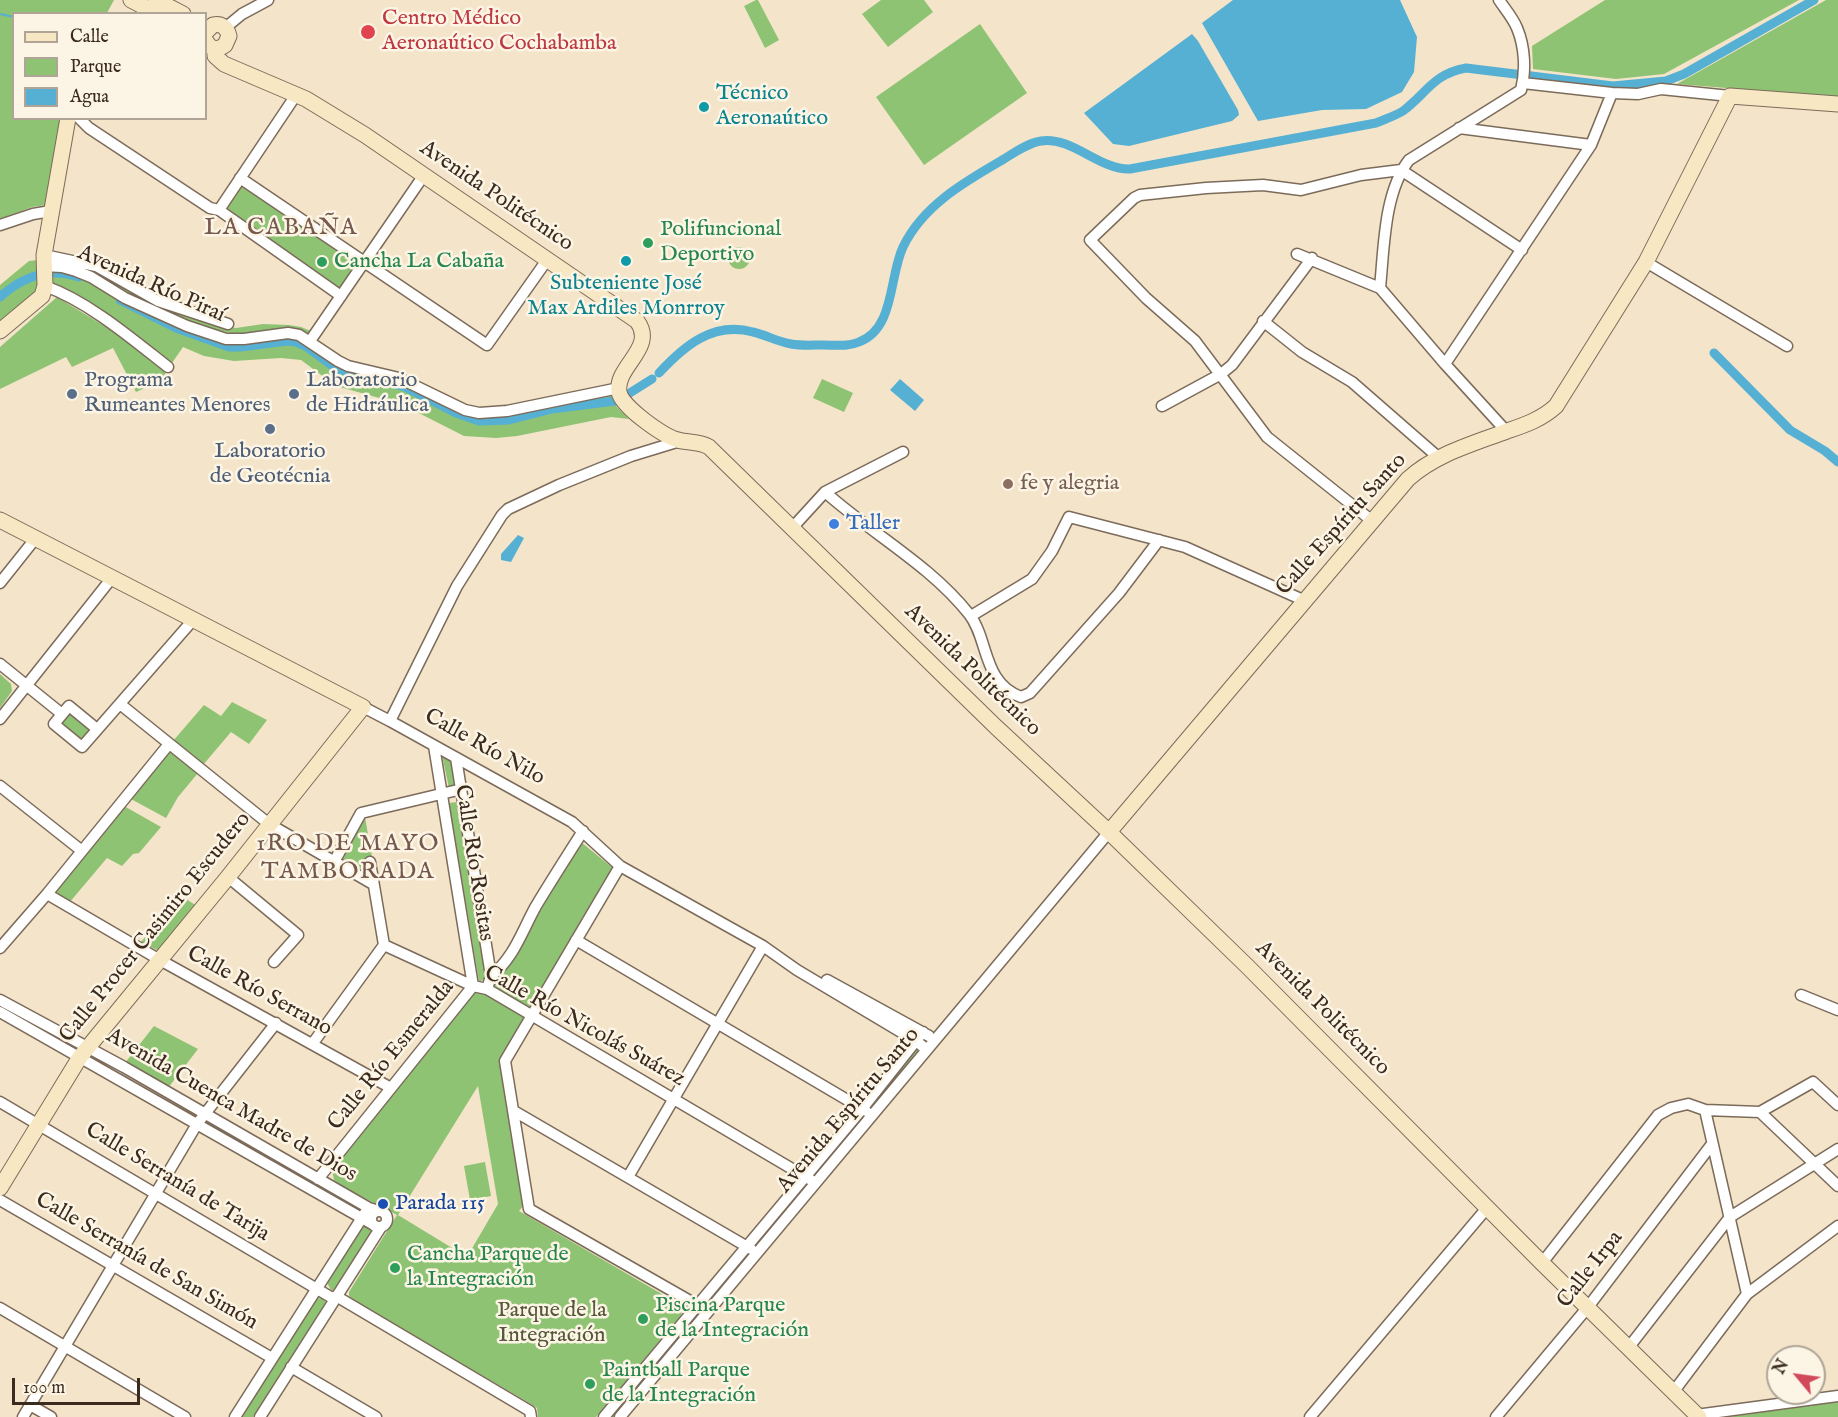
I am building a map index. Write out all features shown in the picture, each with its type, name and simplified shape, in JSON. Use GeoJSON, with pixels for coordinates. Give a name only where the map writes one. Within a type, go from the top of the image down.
{"type":"FeatureCollection","features":[{"type":"Feature","properties":{"kind":"main road"},"geometry":{"type":"LineString","coordinates":[[131,0],[154,12]]}},
{"type":"Feature","properties":{"kind":"main road"},"geometry":{"type":"LineString","coordinates":[[156,0],[179,12]]}},
{"type":"Feature","properties":{"kind":"main road","name":"Avenida Politécnico"},"geometry":{"type":"LineString","coordinates":[[210,36],[215,56],[224,64],[296,95],[365,135],[636,321],[643,333],[641,344],[621,395],[660,431],[680,441],[704,444],[709,447],[996,727],[1109,832],[1362,1080],[1487,1208],[1697,1416]]}},
{"type":"Feature","properties":{"kind":"main road"},"geometry":{"type":"LineString","coordinates":[[1730,96],[1838,104]]}},
{"type":"Feature","properties":{"kind":"main road","name":"Calle Espíritu Santo"},"geometry":{"type":"LineString","coordinates":[[1109,832],[1407,479],[1438,457],[1507,432],[1546,415],[1556,406],[1646,262],[1730,96]]}},
{"type":"Feature","properties":{"kind":"main road"},"geometry":{"type":"LineString","coordinates":[[0,331],[42,296],[51,211],[68,120]]}},
{"type":"Feature","properties":{"kind":"main road","name":"Calle Río Nilo"},"geometry":{"type":"LineString","coordinates":[[0,520],[363,707]]}},
{"type":"Feature","properties":{"kind":"main road","name":"Calle Procer Casimiro Escudero"},"geometry":{"type":"LineString","coordinates":[[0,1188],[84,1053],[363,707]]}},
{"type":"Feature","properties":{"kind":"street"},"geometry":{"type":"LineString","coordinates":[[210,36],[255,3],[268,0]]}},
{"type":"Feature","properties":{"kind":"street"},"geometry":{"type":"LineString","coordinates":[[1380,288],[1390,205],[1401,170],[1409,160],[1521,90],[1523,77],[1517,28],[1499,0]]}},
{"type":"Feature","properties":{"kind":"street"},"geometry":{"type":"LineString","coordinates":[[1523,77],[1612,93],[1638,94],[1661,89],[1730,96]]}},
{"type":"Feature","properties":{"kind":"street"},"geometry":{"type":"LineString","coordinates":[[1445,364],[1591,145],[1612,93]]}},
{"type":"Feature","properties":{"kind":"street"},"geometry":{"type":"LineString","coordinates":[[219,210],[296,95]]}},
{"type":"Feature","properties":{"kind":"street"},"geometry":{"type":"LineString","coordinates":[[81,120],[89,128],[210,208],[219,210],[341,296]]}},
{"type":"Feature","properties":{"kind":"street"},"geometry":{"type":"LineString","coordinates":[[1459,128],[1591,145]]}},
{"type":"Feature","properties":{"kind":"street"},"geometry":{"type":"LineString","coordinates":[[1371,520],[1267,437],[1195,341],[1146,298],[1090,240],[1140,195],[1263,185],[1300,190],[1361,175],[1401,170],[1522,250]]}},
{"type":"Feature","properties":{"kind":"street"},"geometry":{"type":"LineString","coordinates":[[310,341],[424,175]]}},
{"type":"Feature","properties":{"kind":"street"},"geometry":{"type":"LineString","coordinates":[[240,178],[487,345],[547,260]]}},
{"type":"Feature","properties":{"kind":"street"},"geometry":{"type":"LineString","coordinates":[[0,225],[33,214],[51,211]]}},
{"type":"Feature","properties":{"kind":"street"},"geometry":{"type":"LineString","coordinates":[[1297,254],[1312,258],[1380,288],[1507,432]]}},
{"type":"Feature","properties":{"kind":"street"},"geometry":{"type":"LineString","coordinates":[[1162,406],[1221,374],[1232,365],[1312,258]]}},
{"type":"Feature","properties":{"kind":"street"},"geometry":{"type":"LineString","coordinates":[[1646,262],[1787,346]]}},
{"type":"Feature","properties":{"kind":"street"},"geometry":{"type":"LineString","coordinates":[[45,271],[96,266],[158,301],[228,324]]}},
{"type":"Feature","properties":{"kind":"street","name":"Avenida Río Piraí"},"geometry":{"type":"LineString","coordinates":[[45,271],[62,267],[76,271],[91,277],[125,298],[187,326],[226,339],[288,333],[299,335],[348,366],[399,378],[465,410],[479,413],[507,411],[621,395]]}},
{"type":"Feature","properties":{"kind":"street"},"geometry":{"type":"LineString","coordinates":[[45,271],[62,292],[125,333],[168,367]]}},
{"type":"Feature","properties":{"kind":"street"},"geometry":{"type":"LineString","coordinates":[[1263,321],[1302,352],[1352,382],[1438,457]]}},
{"type":"Feature","properties":{"kind":"street"},"geometry":{"type":"LineString","coordinates":[[390,721],[457,586],[508,509],[611,464],[680,441]]}},
{"type":"Feature","properties":{"kind":"street"},"geometry":{"type":"LineString","coordinates":[[793,527],[825,492],[903,452]]}},
{"type":"Feature","properties":{"kind":"street"},"geometry":{"type":"LineString","coordinates":[[825,492],[856,519],[934,575],[971,616],[992,669],[1002,684],[1013,694],[1021,697],[1030,693],[1119,593],[1159,540]]}},
{"type":"Feature","properties":{"kind":"street"},"geometry":{"type":"LineString","coordinates":[[971,616],[1032,579],[1052,551],[1069,517],[1185,547],[1303,600]]}},
{"type":"Feature","properties":{"kind":"street"},"geometry":{"type":"LineString","coordinates":[[0,584],[35,538]]}},
{"type":"Feature","properties":{"kind":"street"},"geometry":{"type":"LineString","coordinates":[[0,719],[111,579]]}},
{"type":"Feature","properties":{"kind":"street"},"geometry":{"type":"LineString","coordinates":[[97,729],[69,706],[54,724],[82,747],[193,620]]}},
{"type":"Feature","properties":{"kind":"street"},"geometry":{"type":"LineString","coordinates":[[0,664],[62,714]]}},
{"type":"Feature","properties":{"kind":"street"},"geometry":{"type":"LineString","coordinates":[[120,704],[269,825],[373,884]]}},
{"type":"Feature","properties":{"kind":"street","name":"Calle Río Nilo"},"geometry":{"type":"LineString","coordinates":[[363,707],[572,822],[620,866],[763,946],[797,970],[810,970],[920,1037]]}},
{"type":"Feature","properties":{"kind":"street"},"geometry":{"type":"LineString","coordinates":[[0,948],[169,744]]}},
{"type":"Feature","properties":{"kind":"street","name":"Calle Río Rositas"},"geometry":{"type":"LineString","coordinates":[[434,746],[473,986]]}},
{"type":"Feature","properties":{"kind":"street","name":"Calle Río Rositas"},"geometry":{"type":"LineString","coordinates":[[456,758],[491,976],[487,989]]}},
{"type":"Feature","properties":{"kind":"street"},"geometry":{"type":"LineString","coordinates":[[0,786],[82,851]]}},
{"type":"Feature","properties":{"kind":"street"},"geometry":{"type":"LineString","coordinates":[[334,862],[361,813],[462,789]]}},
{"type":"Feature","properties":{"kind":"street"},"geometry":{"type":"LineString","coordinates":[[491,976],[501,969],[516,948],[536,907],[583,831]]}},
{"type":"Feature","properties":{"kind":"street","name":"Avenida Espíritu Santo"},"geometry":{"type":"LineString","coordinates":[[604,1417],[805,1176],[934,1040],[1109,832]]}},
{"type":"Feature","properties":{"kind":"street"},"geometry":{"type":"LineString","coordinates":[[313,1043],[384,945],[370,862]]}},
{"type":"Feature","properties":{"kind":"street"},"geometry":{"type":"LineString","coordinates":[[620,866],[505,1061],[529,1209],[707,1312]]}},
{"type":"Feature","properties":{"kind":"street"},"geometry":{"type":"LineString","coordinates":[[228,877],[298,935],[274,962]]}},
{"type":"Feature","properties":{"kind":"street","name":"Calle Río Serrano"},"geometry":{"type":"LineString","coordinates":[[47,894],[160,960],[391,1088]]}},
{"type":"Feature","properties":{"kind":"street"},"geometry":{"type":"LineString","coordinates":[[576,940],[867,1112]]}},
{"type":"Feature","properties":{"kind":"street","name":"Calle Río Nicolás Suárez"},"geometry":{"type":"LineString","coordinates":[[384,945],[473,986],[487,989],[815,1183]]}},
{"type":"Feature","properties":{"kind":"street"},"geometry":{"type":"LineString","coordinates":[[628,1176],[763,946]]}},
{"type":"Feature","properties":{"kind":"street","name":"Calle Río Esmeralda"},"geometry":{"type":"LineString","coordinates":[[318,1179],[473,986]]}},
{"type":"Feature","properties":{"kind":"street"},"geometry":{"type":"LineString","coordinates":[[1801,995],[1838,1010]]}},
{"type":"Feature","properties":{"kind":"street","name":"Avenida Cuenca Madre de Dios"},"geometry":{"type":"LineString","coordinates":[[0,1000],[197,1124],[377,1226]]}},
{"type":"Feature","properties":{"kind":"street","name":"Avenida Cuenca Madre de Dios"},"geometry":{"type":"LineString","coordinates":[[0,1012],[204,1114],[374,1209]]}},
{"type":"Feature","properties":{"kind":"street"},"geometry":{"type":"LineString","coordinates":[[23,1417],[197,1124],[276,1023]]}},
{"type":"Feature","properties":{"kind":"street"},"geometry":{"type":"LineString","coordinates":[[920,1037],[934,1040]]}},
{"type":"Feature","properties":{"kind":"street"},"geometry":{"type":"LineString","coordinates":[[920,1037],[926,1049]]}},
{"type":"Feature","properties":{"kind":"street","name":"Avenida Espíritu Santo"},"geometry":{"type":"LineString","coordinates":[[620,1417],[815,1183],[920,1037]]}},
{"type":"Feature","properties":{"kind":"street"},"geometry":{"type":"LineString","coordinates":[[1542,1263],[1658,1115],[1671,1108],[1688,1104],[1705,1110],[1760,1112],[1813,1082],[1838,1105]]}},
{"type":"Feature","properties":{"kind":"street","name":"Calle Serranía de Tarija"},"geometry":{"type":"LineString","coordinates":[[0,1102],[530,1411],[531,1417]]}},
{"type":"Feature","properties":{"kind":"street"},"geometry":{"type":"LineString","coordinates":[[1705,1110],[1747,1294]]}},
{"type":"Feature","properties":{"kind":"street"},"geometry":{"type":"LineString","coordinates":[[514,1111],[746,1245],[756,1253]]}},
{"type":"Feature","properties":{"kind":"street"},"geometry":{"type":"LineString","coordinates":[[1760,1112],[1838,1186]]}},
{"type":"Feature","properties":{"kind":"street","name":"Calle Irpa"},"geometry":{"type":"LineString","coordinates":[[1496,1417],[1587,1307],[1712,1144]]}},
{"type":"Feature","properties":{"kind":"street"},"geometry":{"type":"LineString","coordinates":[[1629,1347],[1730,1217],[1838,1149]]}},
{"type":"Feature","properties":{"kind":"street","name":"Calle Serranía de San Simón"},"geometry":{"type":"LineString","coordinates":[[0,1200],[272,1358]]}},
{"type":"Feature","properties":{"kind":"street"},"geometry":{"type":"LineString","coordinates":[[1310,1417],[1487,1208]]}},
{"type":"Feature","properties":{"kind":"street"},"geometry":{"type":"LineString","coordinates":[[235,1417],[363,1218],[374,1209]]}},
{"type":"Feature","properties":{"kind":"street"},"geometry":{"type":"LineString","coordinates":[[260,1417],[377,1226],[372,1220],[374,1209]]}},
{"type":"Feature","properties":{"kind":"street"},"geometry":{"type":"LineString","coordinates":[[1674,1391],[1747,1294],[1838,1226]]}},
{"type":"Feature","properties":{"kind":"street"},"geometry":{"type":"LineString","coordinates":[[0,1308],[185,1417]]}},
{"type":"Feature","properties":{"kind":"street"},"geometry":{"type":"LineString","coordinates":[[291,1367],[376,1417]]}},
{"type":"Feature","properties":{"kind":"street"},"geometry":{"type":"LineString","coordinates":[[1697,1416],[1838,1396]]}},
{"type":"Feature","properties":{"kind":"street"},"geometry":{"type":"LineString","coordinates":[[30,1405],[51,1417]]}},
{"type":"Feature","properties":{"kind":"green space"},"geometry":{"type":"Polygon","coordinates":[[[0,0],[114,0],[108,12],[12,12],[12,120],[61,120],[46,205],[32,207],[0,219],[0,0]]]}},
{"type":"Feature","properties":{"kind":"green space"},"geometry":{"type":"Polygon","coordinates":[[[756,0],[779,40],[765,48],[744,6],[756,0]]]}},
{"type":"Feature","properties":{"kind":"green space"},"geometry":{"type":"Polygon","coordinates":[[[881,0],[924,0],[933,12],[888,47],[862,14],[881,0]]]}},
{"type":"Feature","properties":{"kind":"green space"},"geometry":{"type":"Polygon","coordinates":[[[1605,0],[1799,0],[1664,74],[1616,79],[1533,69],[1532,46],[1605,0]]]}},
{"type":"Feature","properties":{"kind":"green space"},"geometry":{"type":"Polygon","coordinates":[[[1826,0],[1838,0],[1838,97],[1677,84],[1826,0]]]}},
{"type":"Feature","properties":{"kind":"green space"},"geometry":{"type":"Polygon","coordinates":[[[980,24],[1027,93],[924,165],[876,97],[980,24]]]}},
{"type":"Feature","properties":{"kind":"green space"},"geometry":{"type":"Polygon","coordinates":[[[242,187],[355,262],[356,266],[341,290],[228,212],[227,205],[242,187]]]}},
{"type":"Feature","properties":{"kind":"green space"},"geometry":{"type":"Polygon","coordinates":[[[739,247],[747,250],[750,258],[747,266],[739,269],[731,266],[728,258],[731,250],[739,247]]]}},
{"type":"Feature","properties":{"kind":"green space"},"geometry":{"type":"Polygon","coordinates":[[[51,259],[94,268],[217,324],[236,328],[263,324],[289,325],[313,332],[309,338],[264,331],[234,334],[218,330],[190,321],[133,296],[94,274],[51,259]]]}},
{"type":"Feature","properties":{"kind":"green space"},"geometry":{"type":"Polygon","coordinates":[[[39,260],[38,289],[0,322],[0,285],[29,261],[39,260]]]}},
{"type":"Feature","properties":{"kind":"green space"},"geometry":{"type":"Polygon","coordinates":[[[47,270],[76,274],[225,342],[289,336],[297,338],[334,362],[399,381],[464,413],[611,394],[617,407],[629,419],[611,417],[517,436],[496,438],[464,436],[401,404],[336,386],[301,360],[281,358],[234,361],[204,356],[183,347],[172,363],[65,288],[50,282],[47,270]]]}},
{"type":"Feature","properties":{"kind":"green space"},"geometry":{"type":"Polygon","coordinates":[[[57,297],[124,338],[166,372],[163,380],[136,392],[113,348],[72,367],[66,357],[0,389],[0,347],[57,297]]]}},
{"type":"Feature","properties":{"kind":"green space"},"geometry":{"type":"Polygon","coordinates":[[[822,379],[853,393],[844,412],[813,398],[822,379]]]}},
{"type":"Feature","properties":{"kind":"green space"},"geometry":{"type":"Polygon","coordinates":[[[0,674],[11,684],[12,691],[0,708],[0,674]]]}},
{"type":"Feature","properties":{"kind":"green space"},"geometry":{"type":"Polygon","coordinates":[[[232,702],[267,720],[249,744],[231,732],[203,765],[173,741],[204,705],[221,716],[232,702]]]}},
{"type":"Feature","properties":{"kind":"green space"},"geometry":{"type":"Polygon","coordinates":[[[70,710],[92,729],[81,742],[59,724],[70,710]]]}},
{"type":"Feature","properties":{"kind":"green space"},"geometry":{"type":"Polygon","coordinates":[[[169,748],[198,773],[178,797],[166,818],[131,799],[169,748]]]}},
{"type":"Feature","properties":{"kind":"green space"},"geometry":{"type":"Polygon","coordinates":[[[442,755],[453,763],[457,787],[449,788],[442,755]]]}},
{"type":"Feature","properties":{"kind":"green space"},"geometry":{"type":"Polygon","coordinates":[[[457,802],[486,978],[479,982],[449,803],[457,802]]]}},
{"type":"Feature","properties":{"kind":"green space"},"geometry":{"type":"Polygon","coordinates":[[[124,806],[161,827],[139,853],[133,854],[122,866],[107,858],[69,903],[57,895],[56,889],[124,806]]]}},
{"type":"Feature","properties":{"kind":"green space"},"geometry":{"type":"Polygon","coordinates":[[[365,817],[372,857],[369,857],[371,877],[342,861],[365,817]]]}},
{"type":"Feature","properties":{"kind":"green space"},"geometry":{"type":"Polygon","coordinates":[[[581,842],[614,869],[529,1008],[496,989],[494,982],[517,954],[538,910],[581,842]]]}},
{"type":"Feature","properties":{"kind":"green space"},"geometry":{"type":"Polygon","coordinates":[[[181,896],[197,906],[159,951],[141,942],[181,896]]]}},
{"type":"Feature","properties":{"kind":"green space","name":"Parque de la Integración"},"geometry":{"type":"Polygon","coordinates":[[[475,992],[484,992],[525,1017],[499,1060],[523,1206],[519,1211],[679,1304],[682,1309],[681,1315],[596,1417],[538,1417],[537,1408],[349,1296],[349,1292],[397,1215],[338,1184],[334,1180],[332,1169],[475,992]],[[478,1086],[398,1215],[467,1257],[498,1204],[478,1086]]]}},
{"type":"Feature","properties":{"kind":"green space"},"geometry":{"type":"Polygon","coordinates":[[[154,1026],[198,1049],[168,1088],[125,1063],[154,1026]]]}},
{"type":"Feature","properties":{"kind":"green space"},"geometry":{"type":"Polygon","coordinates":[[[917,1045],[921,1049],[873,1109],[869,1106],[917,1045]]]}},
{"type":"Feature","properties":{"kind":"green space"},"geometry":{"type":"Polygon","coordinates":[[[485,1162],[491,1196],[470,1200],[464,1166],[485,1162]]]}},
{"type":"Feature","properties":{"kind":"green space"},"geometry":{"type":"Polygon","coordinates":[[[364,1225],[372,1228],[373,1231],[335,1290],[331,1290],[327,1283],[364,1225]]]}},
{"type":"Feature","properties":{"kind":"green space"},"geometry":{"type":"Polygon","coordinates":[[[320,1298],[325,1301],[326,1305],[253,1417],[240,1417],[316,1299],[320,1298]]]}},
{"type":"Feature","properties":{"kind":"green space"},"geometry":{"type":"Polygon","coordinates":[[[695,1313],[700,1316],[617,1417],[608,1417],[695,1313]]]}},
{"type":"Feature","properties":{"kind":"green space"},"geometry":{"type":"Polygon","coordinates":[[[1838,1400],[1838,1417],[1729,1417],[1806,1405],[1826,1405],[1826,1402],[1838,1400]]]}},
{"type":"Feature","properties":{"kind":"water"},"geometry":{"type":"Polygon","coordinates":[[[1233,0],[1400,0],[1417,37],[1414,72],[1402,92],[1366,109],[1322,110],[1258,121],[1202,23],[1233,0]]]}},
{"type":"Feature","properties":{"kind":"water"},"geometry":{"type":"Polygon","coordinates":[[[1192,34],[1239,115],[1232,121],[1129,146],[1113,144],[1084,113],[1192,34]]]}},
{"type":"Feature","properties":{"kind":"water"},"geometry":{"type":"Polygon","coordinates":[[[900,379],[924,400],[915,411],[890,390],[900,379]]]}},
{"type":"Feature","properties":{"kind":"water"},"geometry":{"type":"Polygon","coordinates":[[[518,535],[524,538],[511,562],[501,560],[501,554],[518,535]]]}},
{"type":"Feature","properties":{"kind":"waterway"},"geometry":{"type":"LineString","coordinates":[[659,373],[689,345],[700,338],[725,330],[739,329],[795,345],[850,345],[871,335],[885,314],[903,247],[922,219],[934,206],[961,185],[1036,142],[1064,143],[1107,164],[1130,169],[1376,123],[1403,111],[1438,79],[1466,68],[1613,86],[1666,81],[1684,74],[1814,0]]}},
{"type":"Feature","properties":{"kind":"waterway"},"geometry":{"type":"LineString","coordinates":[[0,14],[12,17]]}},
{"type":"Feature","properties":{"kind":"waterway"},"geometry":{"type":"LineString","coordinates":[[0,297],[18,284],[37,275],[57,273],[79,277]]}},
{"type":"Feature","properties":{"kind":"waterway"},"geometry":{"type":"LineString","coordinates":[[120,300],[176,328],[229,347],[296,342],[307,347],[337,369],[405,387],[456,413],[479,421],[509,420],[552,409],[615,401]]}},
{"type":"Feature","properties":{"kind":"waterway"},"geometry":{"type":"LineString","coordinates":[[1714,353],[1790,430],[1825,451],[1838,462]]}},
{"type":"Feature","properties":{"kind":"waterway"},"geometry":{"type":"LineString","coordinates":[[625,396],[652,379]]}},
{"type":"Feature","properties":{"kind":"place","name":"Centro Médico Aeronaútico Cochabamba"},"geometry":{"type":"Point","coordinates":[368,32]}},
{"type":"Feature","properties":{"kind":"place","name":"Técnico Aeronaútico"},"geometry":{"type":"Point","coordinates":[704,107]}},
{"type":"Feature","properties":{"kind":"place","name":"Polifuncional Deportivo"},"geometry":{"type":"Point","coordinates":[648,243]}},
{"type":"Feature","properties":{"kind":"place","name":"Subteniente José Max Ardiles Monrroy"},"geometry":{"type":"Point","coordinates":[626,261]}},
{"type":"Feature","properties":{"kind":"place","name":"Cancha La Cabaña"},"geometry":{"type":"Point","coordinates":[322,262]}},
{"type":"Feature","properties":{"kind":"place","name":"Programa Rumeantes Menores"},"geometry":{"type":"Point","coordinates":[72,394]}},
{"type":"Feature","properties":{"kind":"place","name":"Laboratorio de Hidráulica"},"geometry":{"type":"Point","coordinates":[294,394]}},
{"type":"Feature","properties":{"kind":"place","name":"Laboratorio de Geotécnia"},"geometry":{"type":"Point","coordinates":[270,429]}},
{"type":"Feature","properties":{"kind":"place","name":"fe y alegria"},"geometry":{"type":"Point","coordinates":[1008,484]}},
{"type":"Feature","properties":{"kind":"place","name":"Taller"},"geometry":{"type":"Point","coordinates":[834,524]}},
{"type":"Feature","properties":{"kind":"place","name":"Parada 115"},"geometry":{"type":"Point","coordinates":[383,1204]}},
{"type":"Feature","properties":{"kind":"place","name":"Cancha Parque de la Integración"},"geometry":{"type":"Point","coordinates":[395,1268]}},
{"type":"Feature","properties":{"kind":"place","name":"Piscina Parque de la Integración"},"geometry":{"type":"Point","coordinates":[643,1319]}},
{"type":"Feature","properties":{"kind":"place","name":"Paintball Parque de la Integración"},"geometry":{"type":"Point","coordinates":[590,1384]}},
{"type":"Feature","properties":{"kind":"district","name":"LA CABAÑA"},"geometry":{"type":"Point","coordinates":[281,229]}},
{"type":"Feature","properties":{"kind":"district","name":"1RO DE MAYO TAMBORADA"},"geometry":{"type":"Point","coordinates":[348,859]}}]}
